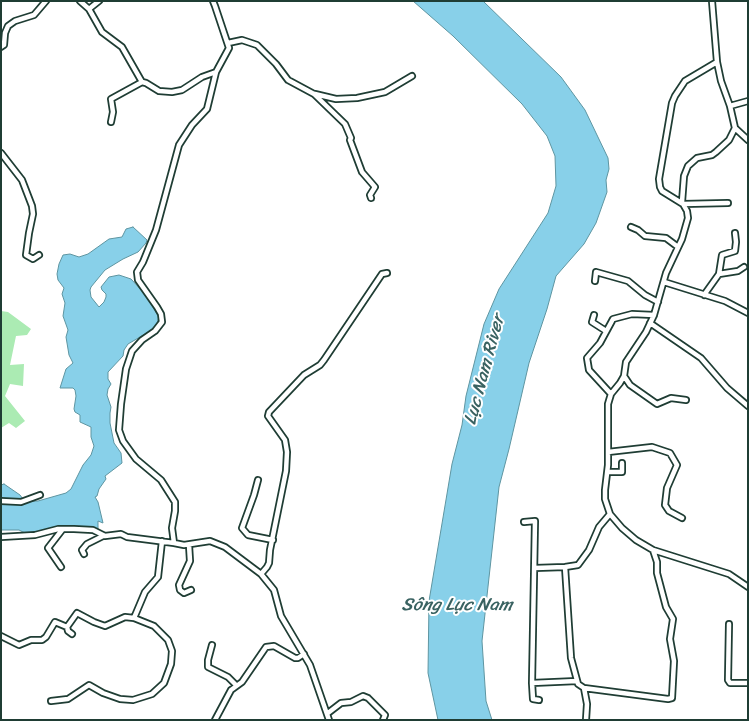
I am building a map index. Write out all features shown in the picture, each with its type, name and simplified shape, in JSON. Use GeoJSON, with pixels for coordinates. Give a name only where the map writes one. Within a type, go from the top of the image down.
{"type":"FeatureCollection","features":[{"type":"Feature","properties":{"kind":"street"},"geometry":{"type":"LineString","coordinates":[[1,47],[4,45],[8,26],[15,21],[34,15],[46,1]]}},
{"type":"Feature","properties":{"kind":"street"},"geometry":{"type":"LineString","coordinates":[[80,1],[89,9],[102,32],[122,46],[142,82]]}},
{"type":"Feature","properties":{"kind":"street"},"geometry":{"type":"LineString","coordinates":[[89,9],[99,1]]}},
{"type":"Feature","properties":{"kind":"street"},"geometry":{"type":"LineString","coordinates":[[174,543],[172,528],[175,502],[161,480],[136,459],[123,441],[119,430],[120,404],[126,369],[132,352],[162,322],[158,307],[138,280],[137,272],[154,237],[180,145],[192,125],[207,109],[216,72],[229,48],[212,1]]}},
{"type":"Feature","properties":{"kind":"street"},"geometry":{"type":"LineString","coordinates":[[712,1],[717,62],[721,81],[735,128],[748,140]]}},
{"type":"Feature","properties":{"kind":"street"},"geometry":{"type":"LineString","coordinates":[[228,43],[242,40],[257,45],[276,64],[288,80],[314,94],[336,99],[356,98],[385,92],[412,76]]}},
{"type":"Feature","properties":{"kind":"street"},"geometry":{"type":"LineString","coordinates":[[717,62],[685,81],[678,89],[672,103],[661,160],[659,185],[664,192],[683,203],[688,211],[688,218],[666,273],[654,315],[636,350],[626,362],[624,376],[611,394],[608,404],[608,472],[605,499],[610,514],[636,540],[654,550],[729,574],[748,587]]}},
{"type":"Feature","properties":{"kind":"street"},"geometry":{"type":"LineString","coordinates":[[111,122],[113,112],[111,99],[142,82],[146,82],[159,92],[172,92],[182,90],[202,77],[216,72]]}},
{"type":"Feature","properties":{"kind":"street"},"geometry":{"type":"LineString","coordinates":[[314,94],[346,126],[362,172],[375,187],[371,193],[371,198]]}},
{"type":"Feature","properties":{"kind":"street"},"geometry":{"type":"LineString","coordinates":[[730,106],[748,101]]}},
{"type":"Feature","properties":{"kind":"street"},"geometry":{"type":"LineString","coordinates":[[683,203],[684,176],[688,166],[697,158],[712,155],[729,140],[735,128]]}},
{"type":"Feature","properties":{"kind":"street"},"geometry":{"type":"LineString","coordinates":[[1,153],[22,180],[32,206],[33,214],[26,254],[33,259],[39,255]]}},
{"type":"Feature","properties":{"kind":"street"},"geometry":{"type":"LineString","coordinates":[[683,203],[728,203]]}},
{"type":"Feature","properties":{"kind":"street"},"geometry":{"type":"LineString","coordinates":[[631,226],[645,236],[666,238],[678,247]]}},
{"type":"Feature","properties":{"kind":"street"},"geometry":{"type":"LineString","coordinates":[[704,295],[719,274],[722,255],[735,251],[734,233]]}},
{"type":"Feature","properties":{"kind":"street"},"geometry":{"type":"LineString","coordinates":[[719,274],[738,271],[744,267]]}},
{"type":"Feature","properties":{"kind":"street"},"geometry":{"type":"LineString","coordinates":[[595,281],[595,273],[597,272],[628,281],[645,295],[658,302]]}},
{"type":"Feature","properties":{"kind":"street"},"geometry":{"type":"LineString","coordinates":[[261,574],[269,563],[288,452],[285,440],[268,416],[269,412],[304,375],[320,365],[382,274],[387,273]]}},
{"type":"Feature","properties":{"kind":"street"},"geometry":{"type":"LineString","coordinates":[[664,282],[725,301],[748,313]]}},
{"type":"Feature","properties":{"kind":"street"},"geometry":{"type":"LineString","coordinates":[[611,394],[589,370],[586,361],[589,354],[602,339],[610,323],[617,317],[637,313],[654,315]]}},
{"type":"Feature","properties":{"kind":"street"},"geometry":{"type":"LineString","coordinates":[[594,315],[592,322],[606,331]]}},
{"type":"Feature","properties":{"kind":"street"},"geometry":{"type":"LineString","coordinates":[[650,323],[701,358],[727,388],[748,406]]}},
{"type":"Feature","properties":{"kind":"street"},"geometry":{"type":"LineString","coordinates":[[624,376],[630,384],[657,404],[673,398],[686,400]]}},
{"type":"Feature","properties":{"kind":"street"},"geometry":{"type":"LineString","coordinates":[[608,452],[652,447],[670,453],[677,465],[667,488],[665,504],[668,511],[682,518]]}},
{"type":"Feature","properties":{"kind":"street"},"geometry":{"type":"LineString","coordinates":[[608,472],[622,472],[622,463]]}},
{"type":"Feature","properties":{"kind":"street"},"geometry":{"type":"LineString","coordinates":[[258,480],[242,528],[248,535],[273,540]]}},
{"type":"Feature","properties":{"kind":"street"},"geometry":{"type":"LineString","coordinates":[[1,501],[21,502],[40,495]]}},
{"type":"Feature","properties":{"kind":"street"},"geometry":{"type":"LineString","coordinates":[[535,568],[577,566],[589,550],[599,527],[610,514]]}},
{"type":"Feature","properties":{"kind":"street"},"geometry":{"type":"LineString","coordinates":[[524,522],[534,521],[535,568],[532,683],[533,699],[539,700]]}},
{"type":"Feature","properties":{"kind":"street"},"geometry":{"type":"LineString","coordinates":[[61,567],[48,548],[62,530]]}},
{"type":"Feature","properties":{"kind":"street"},"geometry":{"type":"LineString","coordinates":[[1,537],[34,535],[62,530],[93,530],[104,536]]}},
{"type":"Feature","properties":{"kind":"street"},"geometry":{"type":"LineString","coordinates":[[84,554],[82,550],[87,544],[104,536],[121,534],[128,537],[189,545],[207,541],[221,545],[261,574],[274,590],[281,616],[310,665],[329,720]]}},
{"type":"Feature","properties":{"kind":"street"},"geometry":{"type":"LineString","coordinates":[[134,618],[145,592],[158,577],[162,541]]}},
{"type":"Feature","properties":{"kind":"street"},"geometry":{"type":"LineString","coordinates":[[189,545],[190,559],[179,585],[180,590],[184,593],[190,590]]}},
{"type":"Feature","properties":{"kind":"street"},"geometry":{"type":"LineString","coordinates":[[565,567],[571,658],[579,686],[668,699],[672,698],[674,661],[670,640],[673,618],[666,607],[657,573],[654,550]]}},
{"type":"Feature","properties":{"kind":"street"},"geometry":{"type":"LineString","coordinates":[[51,701],[68,699],[88,685],[103,693],[130,700],[152,694],[161,687],[171,664],[172,651],[170,645],[159,630],[147,622],[125,617],[105,626],[77,612],[67,627]]}},
{"type":"Feature","properties":{"kind":"street"},"geometry":{"type":"LineString","coordinates":[[1,636],[19,645],[30,640],[44,639],[55,622],[67,627],[68,631],[72,634]]}},
{"type":"Feature","properties":{"kind":"street"},"geometry":{"type":"LineString","coordinates":[[730,624],[728,680],[730,683],[748,683]]}},
{"type":"Feature","properties":{"kind":"street"},"geometry":{"type":"LineString","coordinates":[[212,645],[208,667],[228,677],[236,685]]}},
{"type":"Feature","properties":{"kind":"street"},"geometry":{"type":"LineString","coordinates":[[215,720],[231,690],[242,682],[256,664],[262,651],[269,645],[295,658],[304,654]]}},
{"type":"Feature","properties":{"kind":"street"},"geometry":{"type":"LineString","coordinates":[[532,683],[578,681]]}},
{"type":"Feature","properties":{"kind":"street"},"geometry":{"type":"LineString","coordinates":[[584,688],[587,704],[586,720]]}},
{"type":"Feature","properties":{"kind":"street"},"geometry":{"type":"LineString","coordinates":[[328,713],[341,704],[363,696],[368,698],[385,714],[383,720]]}},
{"type":"Feature","properties":{"kind":"green space"},"geometry":{"type":"Polygon","coordinates":[[[1,311],[8,312],[31,329],[27,335],[16,336],[10,365],[24,364],[23,386],[10,384],[5,396],[25,421],[16,428],[9,423],[1,428],[1,311]]]}},
{"type":"Feature","properties":{"kind":"water","name":"Sông Lục Nam"},"geometry":{"type":"Polygon","coordinates":[[[413,1],[483,1],[561,77],[585,110],[608,158],[607,192],[596,223],[584,244],[556,276],[529,363],[499,487],[482,641],[486,701],[492,720],[438,720],[428,673],[429,601],[452,464],[462,425],[466,396],[484,324],[499,289],[548,213],[556,186],[555,156],[547,136],[522,104],[453,36],[413,1]]]}},
{"type":"Feature","properties":{"kind":"water"},"geometry":{"type":"Polygon","coordinates":[[[133,227],[147,240],[146,243],[138,252],[105,270],[90,290],[91,297],[99,307],[106,297],[101,287],[109,277],[119,275],[131,279],[144,293],[159,317],[156,326],[152,330],[128,344],[123,356],[108,372],[108,379],[111,384],[107,395],[111,407],[110,423],[114,443],[121,453],[122,463],[105,476],[106,479],[95,497],[103,523],[98,521],[98,529],[84,528],[27,534],[19,530],[1,530],[1,503],[38,501],[66,493],[71,489],[83,465],[91,455],[94,446],[91,437],[91,427],[80,422],[80,415],[75,412],[75,390],[73,388],[60,388],[66,369],[73,363],[69,355],[66,337],[68,330],[63,316],[65,303],[62,294],[64,288],[58,280],[57,274],[59,264],[63,255],[70,254],[79,257],[88,254],[109,239],[122,237],[126,229],[133,227]]]}},
{"type":"Feature","properties":{"kind":"water"},"geometry":{"type":"Polygon","coordinates":[[[4,484],[23,499],[6,501],[1,496],[1,485],[4,484]]]}},
{"type":"Feature","properties":{"kind":"water label","name":"Lục Nam River"},"geometry":{"type":"Point","coordinates":[485,370]}}]}
